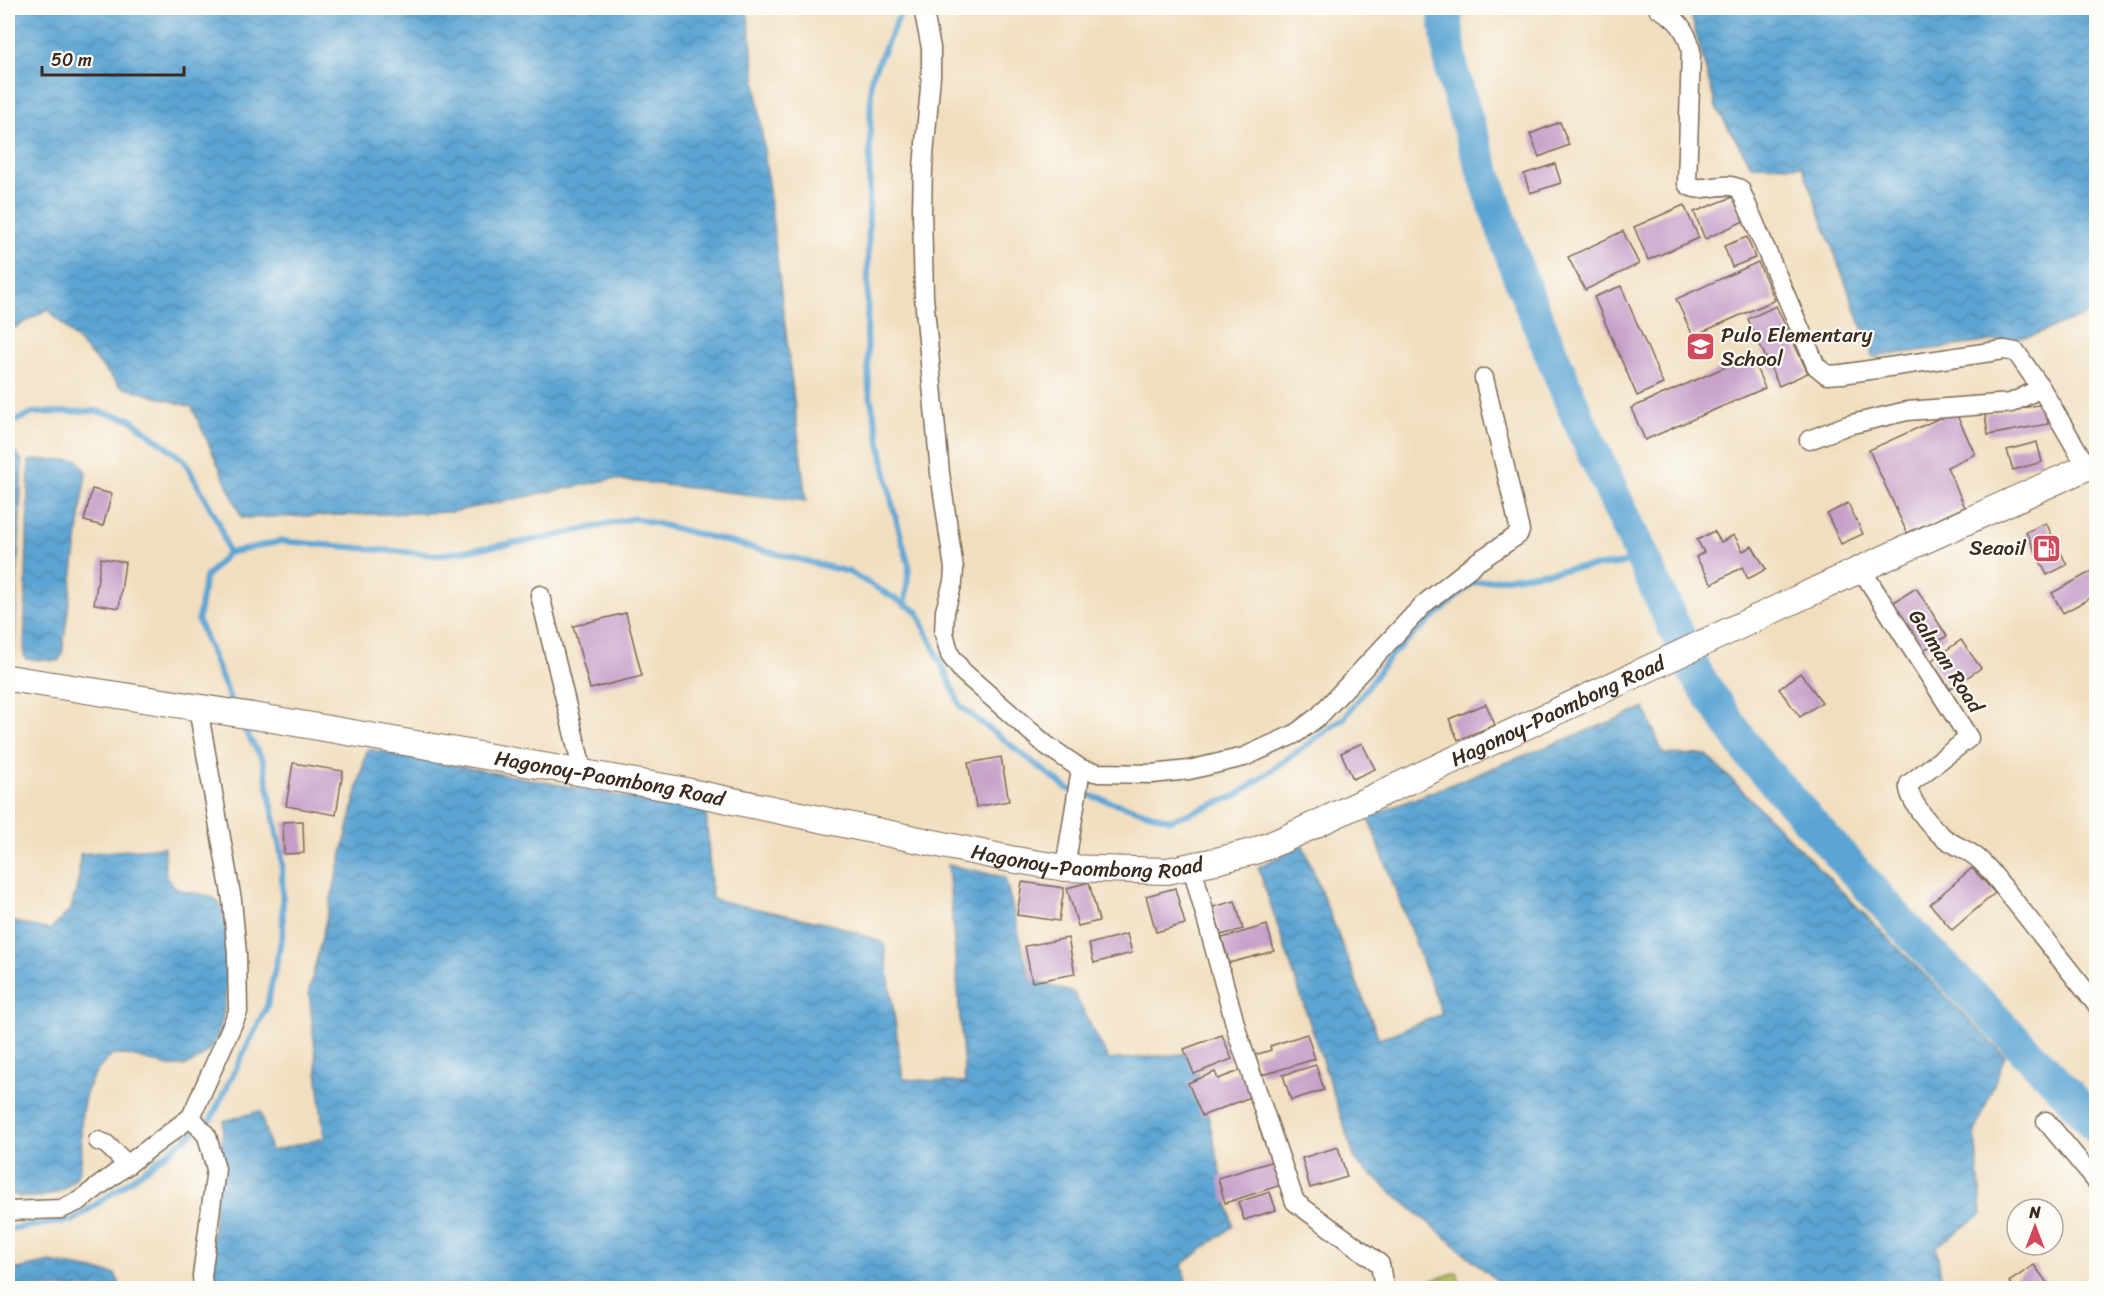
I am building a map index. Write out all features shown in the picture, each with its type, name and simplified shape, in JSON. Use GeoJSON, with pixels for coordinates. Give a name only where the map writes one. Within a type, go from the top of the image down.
{"type":"FeatureCollection","features":[{"type":"Feature","properties":{"kind":"main road","name":"Hagonoy-Paombong Road"},"geometry":{"type":"LineString","coordinates":[[8,678],[266,718],[676,789],[1011,859],[1065,868],[1167,871],[1256,851],[1280,841],[1861,569],[2092,465]]}},
{"type":"Feature","properties":{"kind":"street"},"geometry":{"type":"LineString","coordinates":[[923,8],[931,48],[931,76],[923,167],[924,297],[940,473],[954,569],[945,611],[944,633],[950,655],[963,672],[1046,745],[1079,778]]}},
{"type":"Feature","properties":{"kind":"street"},"geometry":{"type":"LineString","coordinates":[[1658,8],[1672,15],[1685,31],[1692,51],[1687,184],[1690,188],[1698,189],[1732,185],[1740,189],[1816,366],[1827,375],[1842,374],[2004,350],[2016,352],[2092,465]]}},
{"type":"Feature","properties":{"kind":"street"},"geometry":{"type":"LineString","coordinates":[[1079,778],[1099,773],[1152,774],[1189,770],[1244,758],[1295,734],[1319,716],[1424,604],[1476,562],[1518,535],[1520,531],[1484,378]]}},
{"type":"Feature","properties":{"kind":"street"},"geometry":{"type":"LineString","coordinates":[[1809,441],[1848,425],[1907,411],[2012,403],[2041,388]]}},
{"type":"Feature","properties":{"kind":"street","name":"Galman Road"},"geometry":{"type":"LineString","coordinates":[[1861,569],[1969,738],[1909,784],[1908,790],[1911,797],[1936,830],[1946,839],[1980,860],[1992,873],[2097,1004]]}},
{"type":"Feature","properties":{"kind":"street"},"geometry":{"type":"LineString","coordinates":[[540,595],[583,773]]}},
{"type":"Feature","properties":{"kind":"street"},"geometry":{"type":"LineString","coordinates":[[8,1211],[61,1209],[79,1201],[193,1118],[238,1012],[237,954],[233,910],[206,709]]}},
{"type":"Feature","properties":{"kind":"street"},"geometry":{"type":"LineString","coordinates":[[1065,868],[1079,778]]}},
{"type":"Feature","properties":{"kind":"street"},"geometry":{"type":"LineString","coordinates":[[1192,867],[1239,1038],[1295,1202],[1380,1264],[1384,1288]]}},
{"type":"Feature","properties":{"kind":"street"},"geometry":{"type":"LineString","coordinates":[[193,1118],[207,1136],[216,1169],[202,1276],[203,1288]]}},
{"type":"Feature","properties":{"kind":"street"},"geometry":{"type":"LineString","coordinates":[[2046,1121],[2097,1181]]}},
{"type":"Feature","properties":{"kind":"street"},"geometry":{"type":"LineString","coordinates":[[98,1141],[106,1144],[128,1165]]}},
{"type":"Feature","properties":{"kind":"green space"},"geometry":{"type":"Polygon","coordinates":[[[1457,1272],[1462,1288],[1408,1288],[1457,1272]]]}},
{"type":"Feature","properties":{"kind":"water"},"geometry":{"type":"Polygon","coordinates":[[[8,8],[747,8],[806,501],[612,479],[452,512],[242,518],[192,407],[120,386],[48,309],[8,332],[8,8]]]}},
{"type":"Feature","properties":{"kind":"water"},"geometry":{"type":"Polygon","coordinates":[[[1689,8],[2055,8],[2061,14],[2073,8],[2096,8],[2096,311],[2031,336],[1873,357],[1802,166],[1751,165],[1716,107],[1689,8]]]}},
{"type":"Feature","properties":{"kind":"water"},"geometry":{"type":"Polygon","coordinates":[[[8,450],[16,452],[22,461],[14,654],[12,657],[8,657],[8,450]]]}},
{"type":"Feature","properties":{"kind":"water"},"geometry":{"type":"Polygon","coordinates":[[[78,460],[86,473],[62,655],[58,661],[26,659],[24,655],[29,461],[78,460]]]}},
{"type":"Feature","properties":{"kind":"water"},"geometry":{"type":"Polygon","coordinates":[[[1645,708],[1663,754],[1707,755],[2005,1056],[1975,1133],[1982,1214],[1936,1247],[1943,1288],[1506,1288],[1356,1162],[1258,867],[1303,845],[1379,1039],[1442,1014],[1368,817],[1645,708]]]}},
{"type":"Feature","properties":{"kind":"water"},"geometry":{"type":"Polygon","coordinates":[[[367,749],[706,812],[712,899],[837,926],[884,943],[903,1079],[965,1083],[948,865],[1005,877],[1030,979],[1074,993],[1109,1060],[1194,1053],[1233,1226],[1182,1265],[1188,1288],[209,1288],[215,1196],[224,1121],[260,1111],[271,1151],[324,1138],[309,991],[367,749]]]}},
{"type":"Feature","properties":{"kind":"water"},"geometry":{"type":"Polygon","coordinates":[[[164,847],[165,871],[170,882],[184,891],[215,899],[220,904],[224,915],[227,931],[228,971],[224,1011],[216,1039],[201,1057],[182,1066],[167,1066],[131,1056],[113,1055],[96,1072],[87,1090],[81,1120],[81,1159],[79,1171],[73,1181],[64,1189],[43,1196],[28,1197],[8,1193],[8,918],[15,922],[50,930],[71,909],[79,878],[80,854],[164,847]]]}},
{"type":"Feature","properties":{"kind":"water"},"geometry":{"type":"Polygon","coordinates":[[[50,1262],[115,1274],[122,1288],[8,1288],[8,1271],[50,1262]]]}},
{"type":"Feature","properties":{"kind":"building"},"geometry":{"type":"Polygon","coordinates":[[[1560,122],[1569,145],[1539,157],[1530,134],[1560,122]]]}},
{"type":"Feature","properties":{"kind":"building"},"geometry":{"type":"Polygon","coordinates":[[[1555,164],[1561,183],[1530,193],[1524,174],[1555,164]]]}},
{"type":"Feature","properties":{"kind":"building"},"geometry":{"type":"Polygon","coordinates":[[[1733,197],[1744,221],[1705,239],[1694,212],[1733,197]]]}},
{"type":"Feature","properties":{"kind":"building"},"geometry":{"type":"Polygon","coordinates":[[[1684,205],[1699,238],[1648,260],[1634,227],[1684,205]]]}},
{"type":"Feature","properties":{"kind":"building"},"geometry":{"type":"Polygon","coordinates":[[[1623,231],[1639,264],[1585,290],[1568,257],[1623,231]]]}},
{"type":"Feature","properties":{"kind":"building"},"geometry":{"type":"Polygon","coordinates":[[[1747,237],[1755,258],[1732,267],[1724,246],[1747,237]]]}},
{"type":"Feature","properties":{"kind":"building"},"geometry":{"type":"Polygon","coordinates":[[[1758,262],[1775,300],[1693,336],[1676,299],[1758,262]]]}},
{"type":"Feature","properties":{"kind":"building"},"geometry":{"type":"Polygon","coordinates":[[[1621,286],[1663,384],[1637,396],[1594,297],[1621,286]]]}},
{"type":"Feature","properties":{"kind":"building"},"geometry":{"type":"Polygon","coordinates":[[[1776,306],[1808,373],[1779,386],[1748,319],[1776,306]]]}},
{"type":"Feature","properties":{"kind":"building"},"geometry":{"type":"Polygon","coordinates":[[[1751,356],[1765,388],[1645,440],[1631,408],[1751,356]]]}},
{"type":"Feature","properties":{"kind":"building"},"geometry":{"type":"Polygon","coordinates":[[[2045,404],[2048,424],[1988,435],[1985,414],[2045,404]]]}},
{"type":"Feature","properties":{"kind":"building"},"geometry":{"type":"Polygon","coordinates":[[[1955,411],[1975,454],[1947,467],[1965,507],[1907,533],[1869,450],[1955,411]]]}},
{"type":"Feature","properties":{"kind":"building"},"geometry":{"type":"Polygon","coordinates":[[[2037,442],[2042,462],[2013,470],[2007,450],[2037,442]]]}},
{"type":"Feature","properties":{"kind":"building"},"geometry":{"type":"Polygon","coordinates":[[[92,489],[112,494],[103,526],[84,521],[92,489]]]}},
{"type":"Feature","properties":{"kind":"building"},"geometry":{"type":"Polygon","coordinates":[[[1848,503],[1863,534],[1841,544],[1827,514],[1848,503]]]}},
{"type":"Feature","properties":{"kind":"building","name":"Seaoil"},"geometry":{"type":"Polygon","coordinates":[[[2046,523],[2067,565],[2047,575],[2026,532],[2046,523]]]}},
{"type":"Feature","properties":{"kind":"building"},"geometry":{"type":"Polygon","coordinates":[[[1714,531],[1721,542],[1734,535],[1743,551],[1752,546],[1766,569],[1748,579],[1742,567],[1712,584],[1696,557],[1704,552],[1697,540],[1714,531]]]}},
{"type":"Feature","properties":{"kind":"building"},"geometry":{"type":"Polygon","coordinates":[[[101,558],[125,562],[119,608],[94,604],[101,558]]]}},
{"type":"Feature","properties":{"kind":"building"},"geometry":{"type":"Polygon","coordinates":[[[2096,569],[2096,595],[2063,613],[2052,593],[2096,569]]]}},
{"type":"Feature","properties":{"kind":"building"},"geometry":{"type":"Polygon","coordinates":[[[1916,588],[1947,636],[1922,651],[1891,604],[1916,588]]]}},
{"type":"Feature","properties":{"kind":"building"},"geometry":{"type":"Polygon","coordinates":[[[626,613],[642,676],[590,689],[573,626],[626,613]]]}},
{"type":"Feature","properties":{"kind":"building"},"geometry":{"type":"Polygon","coordinates":[[[1961,640],[1981,668],[1950,689],[1931,661],[1961,640]]]}},
{"type":"Feature","properties":{"kind":"building"},"geometry":{"type":"Polygon","coordinates":[[[1800,673],[1822,702],[1800,717],[1779,689],[1800,673]]]}},
{"type":"Feature","properties":{"kind":"building"},"geometry":{"type":"Polygon","coordinates":[[[1486,704],[1495,725],[1458,740],[1449,719],[1486,704]]]}},
{"type":"Feature","properties":{"kind":"building"},"geometry":{"type":"Polygon","coordinates":[[[1362,743],[1375,769],[1353,779],[1341,753],[1362,743]]]}},
{"type":"Feature","properties":{"kind":"building"},"geometry":{"type":"Polygon","coordinates":[[[1001,757],[1009,801],[976,807],[968,763],[1001,757]]]}},
{"type":"Feature","properties":{"kind":"building"},"geometry":{"type":"Polygon","coordinates":[[[293,763],[343,771],[336,815],[286,806],[293,763]]]}},
{"type":"Feature","properties":{"kind":"building"},"geometry":{"type":"Polygon","coordinates":[[[303,821],[304,853],[284,854],[283,822],[303,821]]]}},
{"type":"Feature","properties":{"kind":"building"},"geometry":{"type":"Polygon","coordinates":[[[1972,868],[1995,893],[1952,930],[1930,904],[1972,868]]]}},
{"type":"Feature","properties":{"kind":"building"},"geometry":{"type":"Polygon","coordinates":[[[1022,882],[1064,888],[1059,921],[1017,915],[1022,882]]]}},
{"type":"Feature","properties":{"kind":"building"},"geometry":{"type":"Polygon","coordinates":[[[1089,882],[1099,921],[1078,926],[1067,888],[1089,882]]]}},
{"type":"Feature","properties":{"kind":"building"},"geometry":{"type":"Polygon","coordinates":[[[1175,888],[1185,924],[1156,932],[1146,896],[1175,888]]]}},
{"type":"Feature","properties":{"kind":"building"},"geometry":{"type":"Polygon","coordinates":[[[1235,901],[1243,929],[1221,935],[1213,907],[1235,901]]]}},
{"type":"Feature","properties":{"kind":"building"},"geometry":{"type":"Polygon","coordinates":[[[1267,925],[1274,951],[1229,963],[1222,938],[1267,925]]]}},
{"type":"Feature","properties":{"kind":"building"},"geometry":{"type":"Polygon","coordinates":[[[1127,934],[1132,953],[1094,963],[1089,944],[1127,934]]]}},
{"type":"Feature","properties":{"kind":"building"},"geometry":{"type":"Polygon","coordinates":[[[1068,938],[1075,974],[1032,982],[1025,946],[1068,938]]]}},
{"type":"Feature","properties":{"kind":"building"},"geometry":{"type":"Polygon","coordinates":[[[1307,1034],[1315,1059],[1262,1075],[1255,1055],[1271,1050],[1270,1046],[1307,1034]]]}},
{"type":"Feature","properties":{"kind":"building"},"geometry":{"type":"Polygon","coordinates":[[[1222,1035],[1232,1059],[1194,1074],[1184,1049],[1222,1035]]]}},
{"type":"Feature","properties":{"kind":"building"},"geometry":{"type":"Polygon","coordinates":[[[1316,1065],[1324,1090],[1291,1100],[1283,1075],[1316,1065]]]}},
{"type":"Feature","properties":{"kind":"building"},"geometry":{"type":"Polygon","coordinates":[[[1242,1070],[1253,1096],[1202,1116],[1188,1083],[1215,1072],[1218,1079],[1242,1070]]]}},
{"type":"Feature","properties":{"kind":"building"},"geometry":{"type":"Polygon","coordinates":[[[1338,1147],[1347,1177],[1310,1188],[1302,1158],[1338,1147]]]}},
{"type":"Feature","properties":{"kind":"building"},"geometry":{"type":"Polygon","coordinates":[[[1274,1161],[1281,1185],[1225,1203],[1218,1178],[1274,1161]]]}},
{"type":"Feature","properties":{"kind":"building"},"geometry":{"type":"Polygon","coordinates":[[[1270,1192],[1276,1210],[1244,1220],[1238,1202],[1270,1192]]]}},
{"type":"Feature","properties":{"kind":"building"},"geometry":{"type":"Polygon","coordinates":[[[2034,1265],[2048,1284],[2042,1288],[2014,1288],[2009,1282],[2034,1265]]]}},
{"type":"Feature","properties":{"kind":"waterway"},"geometry":{"type":"LineString","coordinates":[[903,8],[871,78],[867,335],[869,390],[893,507],[909,566],[905,605]]}},
{"type":"Feature","properties":{"kind":"waterway"},"geometry":{"type":"LineString","coordinates":[[1444,8],[1452,73],[1518,273],[1580,423],[1697,676],[1753,758],[1906,928],[2071,1097],[2096,1126]]}},
{"type":"Feature","properties":{"kind":"waterway"},"geometry":{"type":"LineString","coordinates":[[8,424],[33,413],[95,411],[130,419],[184,460],[220,525],[228,553]]}},
{"type":"Feature","properties":{"kind":"waterway"},"geometry":{"type":"LineString","coordinates":[[233,706],[198,620],[205,578],[228,553],[281,541],[438,555],[547,538],[634,518],[849,572],[917,611],[961,707],[1068,789],[1171,820],[1236,796],[1345,717],[1391,655],[1472,583],[1646,561]]}},
{"type":"Feature","properties":{"kind":"waterway"},"geometry":{"type":"LineString","coordinates":[[8,1229],[74,1220],[211,1119],[267,1006],[283,932],[282,859],[263,760],[239,721]]}},
{"type":"Feature","properties":{"kind":"place","name":"Pulo Elementary School"},"geometry":{"type":"Point","coordinates":[1700,347]}},
{"type":"Feature","properties":{"kind":"place","name":"Seaoil"},"geometry":{"type":"Point","coordinates":[2047,548]}}]}
